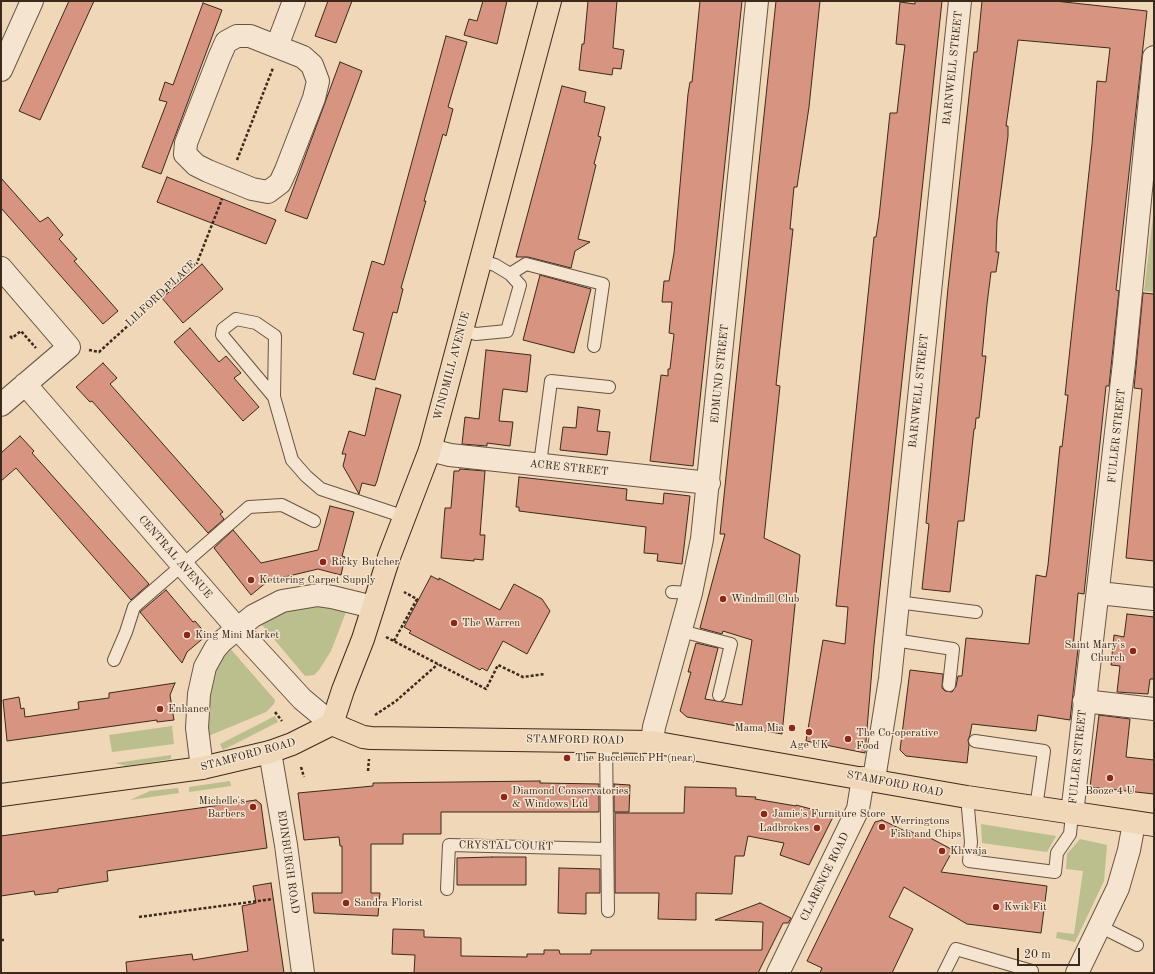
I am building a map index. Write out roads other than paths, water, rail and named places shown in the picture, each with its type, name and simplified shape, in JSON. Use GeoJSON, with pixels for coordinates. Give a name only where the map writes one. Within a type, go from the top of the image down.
{"type":"FeatureCollection","features":[{"type":"Feature","properties":{"kind":"main road","name":"WINDMILL AVENUE"},"geometry":{"type":"LineString","coordinates":[[332,724],[389,557],[430,450],[479,260],[550,1]]}},
{"type":"Feature","properties":{"kind":"main road","name":"STAMFORD ROAD"},"geometry":{"type":"LineString","coordinates":[[1,795],[202,768],[270,752],[302,741],[332,724],[363,737],[371,738],[652,742],[869,778],[968,797],[1144,824]]}},
{"type":"Feature","properties":{"kind":"street"},"geometry":{"type":"LineString","coordinates":[[1,70],[32,1]]}},
{"type":"Feature","properties":{"kind":"street"},"geometry":{"type":"LineString","coordinates":[[277,46],[294,1]]}},
{"type":"Feature","properties":{"kind":"street","name":"EDMUND STREET"},"geometry":{"type":"LineString","coordinates":[[652,742],[654,727],[681,631],[681,592],[702,539],[709,483],[757,1]]}},
{"type":"Feature","properties":{"kind":"street","name":"BARNWELL STREET"},"geometry":{"type":"LineString","coordinates":[[869,778],[894,640],[960,1]]}},
{"type":"Feature","properties":{"kind":"street"},"geometry":{"type":"LineString","coordinates":[[237,36],[250,36],[277,46],[302,57],[312,65],[318,81],[314,98],[280,183],[268,192],[252,189],[196,165],[185,154],[186,142],[226,42],[237,36]]}},
{"type":"Feature","properties":{"kind":"street","name":"FULLER STREET"},"geometry":{"type":"LineString","coordinates":[[1072,814],[1084,701],[1099,593],[1124,363],[1148,182],[1154,57]]}},
{"type":"Feature","properties":{"kind":"street"},"geometry":{"type":"LineString","coordinates":[[1,268],[69,347],[1,405]]}},
{"type":"Feature","properties":{"kind":"street","name":"CENTRAL AVENUE"},"geometry":{"type":"LineString","coordinates":[[25,384],[237,628],[302,699],[332,724]]}},
{"type":"Feature","properties":{"kind":"street","name":"ACRE STREET"},"geometry":{"type":"LineString","coordinates":[[430,450],[450,455],[709,483]]}},
{"type":"Feature","properties":{"kind":"street"},"geometry":{"type":"LineString","coordinates":[[1099,593],[1154,599]]}},
{"type":"Feature","properties":{"kind":"street"},"geometry":{"type":"LineString","coordinates":[[202,768],[196,728],[202,678],[205,667],[215,649],[237,628],[266,609],[282,601],[303,597],[332,597],[373,607]]}},
{"type":"Feature","properties":{"kind":"street"},"geometry":{"type":"LineString","coordinates":[[1084,701],[1154,709]]}},
{"type":"Feature","properties":{"kind":"street","name":"EDINBURGH ROAD"},"geometry":{"type":"LineString","coordinates":[[270,752],[293,896],[303,973]]}},
{"type":"Feature","properties":{"kind":"street","name":"CLARENCE ROAD"},"geometry":{"type":"LineString","coordinates":[[778,973],[858,809],[869,778]]}},
{"type":"Feature","properties":{"kind":"street"},"geometry":{"type":"LineString","coordinates":[[1077,973],[1118,888],[1129,850],[1144,824]]}},
{"type":"Feature","properties":{"kind":"lane"},"geometry":{"type":"LineString","coordinates":[[461,330],[476,334],[507,331],[520,285],[510,274],[495,265],[479,260]]}},
{"type":"Feature","properties":{"kind":"lane"},"geometry":{"type":"LineString","coordinates":[[510,274],[526,264],[603,284],[594,346]]}},
{"type":"Feature","properties":{"kind":"lane"},"geometry":{"type":"LineString","coordinates":[[274,397],[222,335],[223,329],[236,319],[256,323],[276,336],[274,397],[292,460],[306,476],[321,489],[405,517]]}},
{"type":"Feature","properties":{"kind":"lane"},"geometry":{"type":"LineString","coordinates":[[540,464],[551,381],[609,387]]}},
{"type":"Feature","properties":{"kind":"lane"},"geometry":{"type":"LineString","coordinates":[[114,660],[126,632],[134,607],[249,507],[282,506],[314,521]]}},
{"type":"Feature","properties":{"kind":"lane"},"geometry":{"type":"LineString","coordinates":[[897,602],[976,612]]}},
{"type":"Feature","properties":{"kind":"lane"},"geometry":{"type":"LineString","coordinates":[[681,631],[731,644],[719,695]]}},
{"type":"Feature","properties":{"kind":"lane"},"geometry":{"type":"LineString","coordinates":[[894,640],[953,649],[949,685]]}},
{"type":"Feature","properties":{"kind":"lane"},"geometry":{"type":"LineString","coordinates":[[606,741],[606,849],[608,911]]}},
{"type":"Feature","properties":{"kind":"lane"},"geometry":{"type":"LineString","coordinates":[[975,741],[1044,751],[1036,808]]}},
{"type":"Feature","properties":{"kind":"lane"},"geometry":{"type":"LineString","coordinates":[[968,797],[971,842],[969,861],[1055,872],[1057,853],[1070,834],[1072,814]]}},
{"type":"Feature","properties":{"kind":"lane","name":"CRYSTAL COURT"},"geometry":{"type":"LineString","coordinates":[[447,889],[449,845],[606,849]]}},
{"type":"Feature","properties":{"kind":"lane"},"geometry":{"type":"LineString","coordinates":[[1099,926],[1138,945]]}},
{"type":"Feature","properties":{"kind":"lane"},"geometry":{"type":"LineString","coordinates":[[944,973],[956,949],[1032,971],[1031,973]]}},
{"type":"Feature","properties":{"kind":"place","name":"Ricky Butcher"},"geometry":{"type":"Point","coordinates":[323,562]}},
{"type":"Feature","properties":{"kind":"place","name":"Kettering Carpet Supply"},"geometry":{"type":"Point","coordinates":[251,580]}},
{"type":"Feature","properties":{"kind":"place","name":"Windmill Club"},"geometry":{"type":"Point","coordinates":[723,599]}},
{"type":"Feature","properties":{"kind":"place","name":"The Warren"},"geometry":{"type":"Point","coordinates":[454,623]}},
{"type":"Feature","properties":{"kind":"place","name":"King Mini Market"},"geometry":{"type":"Point","coordinates":[187,635]}},
{"type":"Feature","properties":{"kind":"place","name":"Saint Mary's Church"},"geometry":{"type":"Point","coordinates":[1133,651]}},
{"type":"Feature","properties":{"kind":"place","name":"Enhance"},"geometry":{"type":"Point","coordinates":[160,709]}},
{"type":"Feature","properties":{"kind":"place","name":"Mama Mia"},"geometry":{"type":"Point","coordinates":[792,728]}},
{"type":"Feature","properties":{"kind":"place","name":"Age UK"},"geometry":{"type":"Point","coordinates":[809,732]}},
{"type":"Feature","properties":{"kind":"place","name":"The Co-operative Food"},"geometry":{"type":"Point","coordinates":[848,739]}},
{"type":"Feature","properties":{"kind":"place","name":"The Buccleuch PH (near)"},"geometry":{"type":"Point","coordinates":[567,758]}},
{"type":"Feature","properties":{"kind":"place","name":"Booze 4 U"},"geometry":{"type":"Point","coordinates":[1110,778]}},
{"type":"Feature","properties":{"kind":"place","name":"Diamond Conservatories & Windows Ltd"},"geometry":{"type":"Point","coordinates":[504,797]}},
{"type":"Feature","properties":{"kind":"place","name":"Michelle's Barbers"},"geometry":{"type":"Point","coordinates":[253,807]}},
{"type":"Feature","properties":{"kind":"place","name":"Jamie's Furniture Store"},"geometry":{"type":"Point","coordinates":[764,814]}},
{"type":"Feature","properties":{"kind":"place","name":"Werringtons Fish and Chips"},"geometry":{"type":"Point","coordinates":[882,827]}},
{"type":"Feature","properties":{"kind":"place","name":"Ladbrokes"},"geometry":{"type":"Point","coordinates":[817,828]}},
{"type":"Feature","properties":{"kind":"place","name":"Khwaja"},"geometry":{"type":"Point","coordinates":[942,851]}},
{"type":"Feature","properties":{"kind":"place","name":"Sandra Florist"},"geometry":{"type":"Point","coordinates":[346,903]}},
{"type":"Feature","properties":{"kind":"place","name":"Kwik Fit"},"geometry":{"type":"Point","coordinates":[996,907]}}]}
